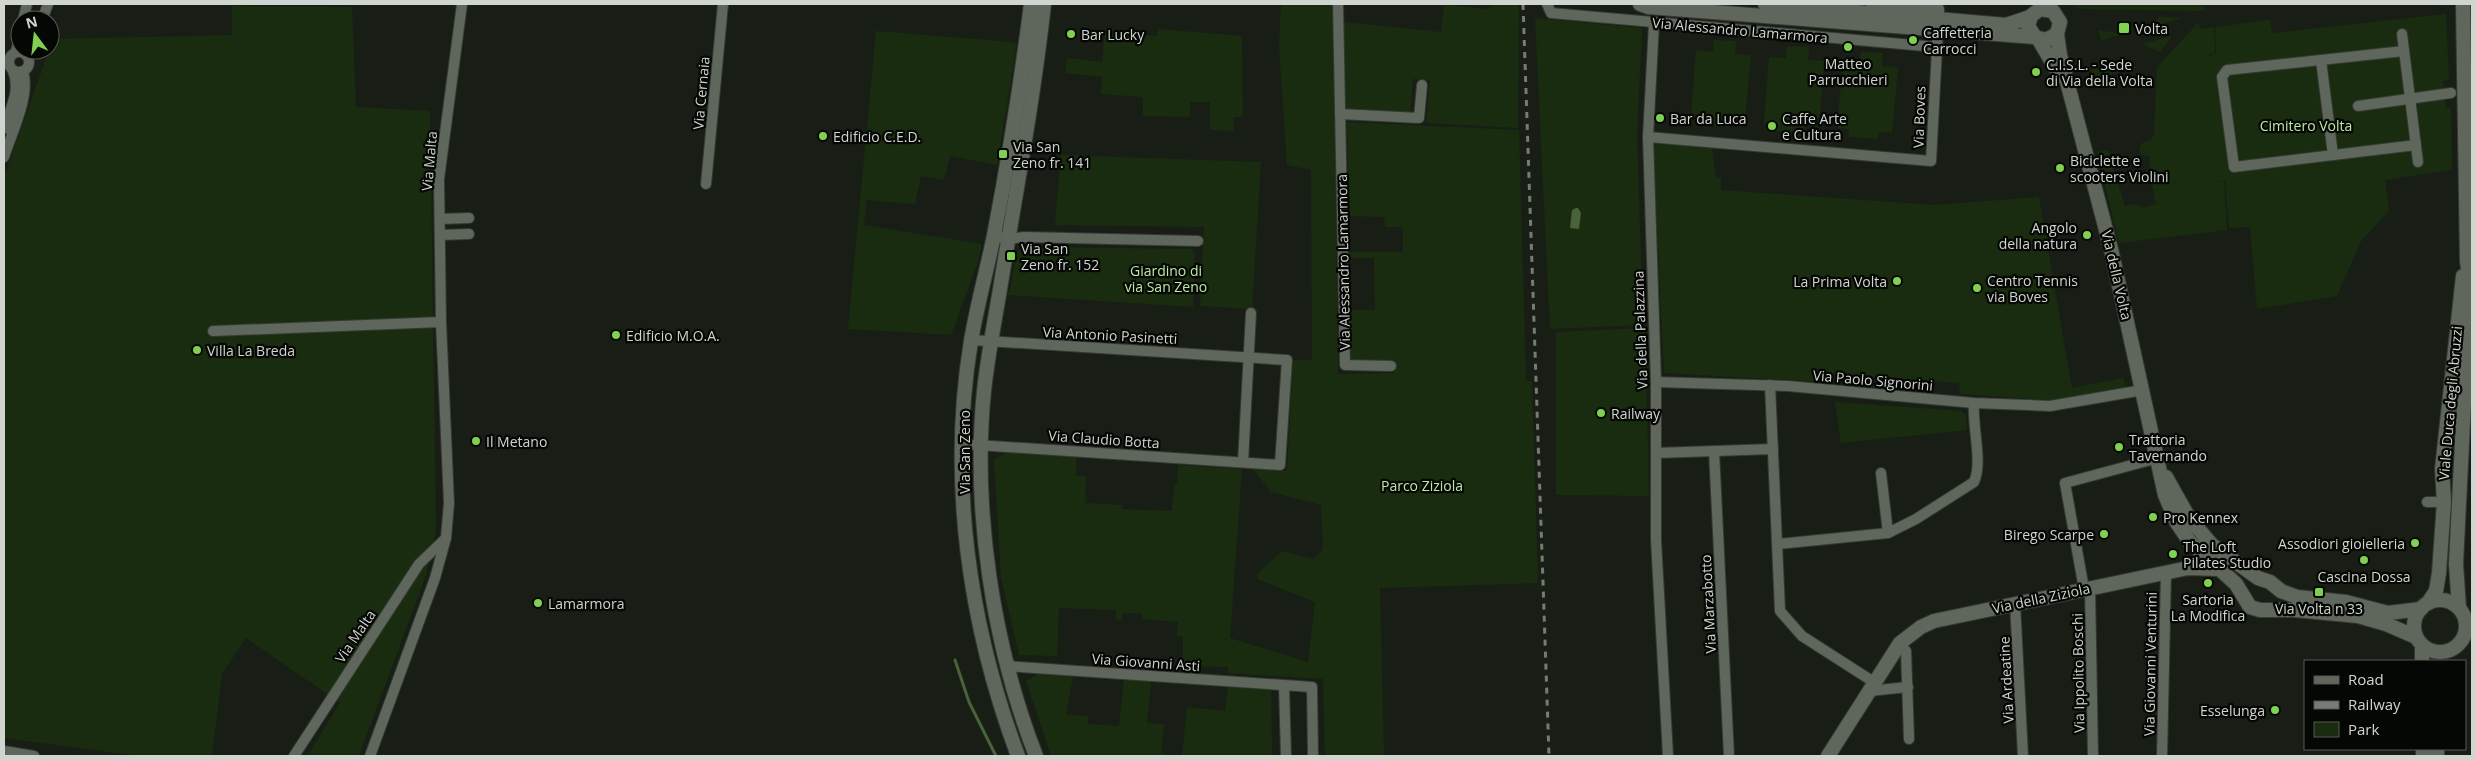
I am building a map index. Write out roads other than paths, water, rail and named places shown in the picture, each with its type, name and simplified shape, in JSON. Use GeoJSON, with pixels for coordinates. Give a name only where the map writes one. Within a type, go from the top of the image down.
{"type":"FeatureCollection","features":[{"type":"Feature","properties":{"kind":"main road","name":"Via San Zeno"},"geometry":{"type":"LineString","coordinates":[[1016,753],[988,669],[968,555],[962,444],[971,340],[1015,128],[1031,4]]}},
{"type":"Feature","properties":{"kind":"main road","name":"Via San Zeno"},"geometry":{"type":"LineString","coordinates":[[1036,756],[1021,719],[1006,666],[986,554],[982,500],[982,445],[984,392],[991,342],[1027,130],[1044,4]]}},
{"type":"Feature","properties":{"kind":"main road","name":"Via Alessandro Lamarmora"},"geometry":{"type":"LineString","coordinates":[[1640,4],[1938,24],[2006,25],[2031,12]]}},
{"type":"Feature","properties":{"kind":"main road","name":"Via Alessandro Lamarmora"},"geometry":{"type":"LineString","coordinates":[[1765,4],[2045,38]]}},
{"type":"Feature","properties":{"kind":"main road","name":"Viale Duca degli Abruzzi"},"geometry":{"type":"LineString","coordinates":[[2459,608],[2456,564],[2470,282],[2467,261],[2463,4]]}},
{"type":"Feature","properties":{"kind":"main road","name":"Via della Volta"},"geometry":{"type":"LineString","coordinates":[[2045,38],[2060,22],[2051,7],[2031,12],[2029,30],[2045,38],[2067,88],[2111,248],[2165,495],[2172,513],[2190,542],[2236,584],[2250,607],[2255,610],[2267,608],[2358,616],[2386,624],[2419,641],[2434,652],[2446,656],[2467,642],[2469,624],[2459,608],[2448,601],[2435,601],[2425,606],[2388,613],[2346,602],[2297,597],[2264,579],[2258,578],[2212,545],[2196,527],[2159,461]]}},
{"type":"Feature","properties":{"kind":"main road","name":"Viale Duca degli Abruzzi"},"geometry":{"type":"LineString","coordinates":[[2425,606],[2436,591],[2439,573],[2444,502],[2442,470],[2458,306],[2467,261]]}},
{"type":"Feature","properties":{"kind":"main road"},"geometry":{"type":"LineString","coordinates":[[2188,568],[2205,557],[2214,555],[2228,566],[2239,565]]}},
{"type":"Feature","properties":{"kind":"main road"},"geometry":{"type":"LineString","coordinates":[[2188,568],[2219,569]]}},
{"type":"Feature","properties":{"kind":"main road","name":"Via della Ziziola"},"geometry":{"type":"LineString","coordinates":[[1828,756],[1869,685],[1900,643],[1920,626],[1934,621],[2015,603],[2188,568]]}},
{"type":"Feature","properties":{"kind":"main road"},"geometry":{"type":"LineString","coordinates":[[2244,597],[2246,587],[2258,578]]}},
{"type":"Feature","properties":{"kind":"main road"},"geometry":{"type":"LineString","coordinates":[[2267,608],[2276,596],[2274,586]]}},
{"type":"Feature","properties":{"kind":"main road"},"geometry":{"type":"LineString","coordinates":[[2422,660],[2414,625],[2425,606]]}},
{"type":"Feature","properties":{"kind":"main road"},"geometry":{"type":"LineString","coordinates":[[988,669],[1006,666]]}},
{"type":"Feature","properties":{"kind":"street","name":"Via Malta"},"geometry":{"type":"LineString","coordinates":[[370,756],[435,578],[446,538],[449,503],[441,322],[440,158],[462,4]]}},
{"type":"Feature","properties":{"kind":"street","name":"Via Cernaia"},"geometry":{"type":"LineString","coordinates":[[706,184],[724,4]]}},
{"type":"Feature","properties":{"kind":"street","name":"Via Alessandro Lamarmora"},"geometry":{"type":"LineString","coordinates":[[1338,4],[1345,365],[1391,366]]}},
{"type":"Feature","properties":{"kind":"street","name":"Via Alessandro Lamarmora"},"geometry":{"type":"LineString","coordinates":[[1871,4],[1939,10],[1938,24]]}},
{"type":"Feature","properties":{"kind":"street","name":"Via Alessandro Lamarmora"},"geometry":{"type":"LineString","coordinates":[[1547,5],[1551,13],[1936,47]]}},
{"type":"Feature","properties":{"kind":"street","name":"Via della Palazzina"},"geometry":{"type":"LineString","coordinates":[[1654,23],[1648,137],[1656,382],[1656,540],[1668,756]]}},
{"type":"Feature","properties":{"kind":"street","name":"Via Boves"},"geometry":{"type":"LineString","coordinates":[[1648,137],[1931,161],[1938,24]]}},
{"type":"Feature","properties":{"kind":"street"},"geometry":{"type":"LineString","coordinates":[[2402,34],[2418,162]]}},
{"type":"Feature","properties":{"kind":"street"},"geometry":{"type":"LineString","coordinates":[[2404,51],[2227,70],[2222,77],[2224,95],[2234,167],[2416,145]]}},
{"type":"Feature","properties":{"kind":"street"},"geometry":{"type":"LineString","coordinates":[[4,157],[8,129],[25,92],[25,78],[13,70],[8,61],[10,56]]}},
{"type":"Feature","properties":{"kind":"street"},"geometry":{"type":"LineString","coordinates":[[13,70],[28,67],[29,60]]}},
{"type":"Feature","properties":{"kind":"street"},"geometry":{"type":"LineString","coordinates":[[2321,60],[2333,155]]}},
{"type":"Feature","properties":{"kind":"street"},"geometry":{"type":"LineString","coordinates":[[1340,114],[1419,118],[1422,85]]}},
{"type":"Feature","properties":{"kind":"street"},"geometry":{"type":"LineString","coordinates":[[2358,106],[2451,93]]}},
{"type":"Feature","properties":{"kind":"street"},"geometry":{"type":"LineString","coordinates":[[440,219],[469,218]]}},
{"type":"Feature","properties":{"kind":"street"},"geometry":{"type":"LineString","coordinates":[[440,235],[469,234]]}},
{"type":"Feature","properties":{"kind":"street"},"geometry":{"type":"LineString","coordinates":[[994,236],[1008,239],[1198,241]]}},
{"type":"Feature","properties":{"kind":"street"},"geometry":{"type":"LineString","coordinates":[[1243,462],[1251,313]]}},
{"type":"Feature","properties":{"kind":"street"},"geometry":{"type":"LineString","coordinates":[[213,332],[441,322]]}},
{"type":"Feature","properties":{"kind":"street","name":"Via Antonio Pasinetti"},"geometry":{"type":"LineString","coordinates":[[971,340],[1287,360]]}},
{"type":"Feature","properties":{"kind":"street","name":"Via Claudio Botta"},"geometry":{"type":"LineString","coordinates":[[962,444],[1280,465],[1287,360]]}},
{"type":"Feature","properties":{"kind":"street","name":"Via Paolo Signorini"},"geometry":{"type":"LineString","coordinates":[[1656,382],[1770,385],[1974,404],[2050,406],[2143,390]]}},
{"type":"Feature","properties":{"kind":"street"},"geometry":{"type":"LineString","coordinates":[[1770,385],[1780,611],[1802,636],[1844,662],[1869,685],[1908,687]]}},
{"type":"Feature","properties":{"kind":"street"},"geometry":{"type":"LineString","coordinates":[[1778,544],[1888,533],[1916,519],[1974,482],[1978,473],[1972,420],[1974,404]]}},
{"type":"Feature","properties":{"kind":"street"},"geometry":{"type":"LineString","coordinates":[[1656,453],[1773,449]]}},
{"type":"Feature","properties":{"kind":"street","name":"Via Marzabotto"},"geometry":{"type":"LineString","coordinates":[[1714,451],[1729,756]]}},
{"type":"Feature","properties":{"kind":"street","name":"Via Ippolito Boschi"},"geometry":{"type":"LineString","coordinates":[[2093,756],[2087,589],[2064,484],[2159,461]]}},
{"type":"Feature","properties":{"kind":"street"},"geometry":{"type":"LineString","coordinates":[[1881,473],[1888,533]]}},
{"type":"Feature","properties":{"kind":"street"},"geometry":{"type":"LineString","coordinates":[[2427,502],[2444,502]]}},
{"type":"Feature","properties":{"kind":"street","name":"Via Malta"},"geometry":{"type":"LineString","coordinates":[[294,756],[419,564],[446,538]]}},
{"type":"Feature","properties":{"kind":"street","name":"Via Giovanni Venturini"},"geometry":{"type":"LineString","coordinates":[[2162,756],[2166,573]]}},
{"type":"Feature","properties":{"kind":"street","name":"Via Ardeatine"},"geometry":{"type":"LineString","coordinates":[[2015,603],[2023,756]]}},
{"type":"Feature","properties":{"kind":"street"},"geometry":{"type":"LineString","coordinates":[[1900,643],[1906,651],[1909,739]]}},
{"type":"Feature","properties":{"kind":"street","name":"Via Giovanni Asti"},"geometry":{"type":"LineString","coordinates":[[1006,666],[1312,687],[1313,756]]}},
{"type":"Feature","properties":{"kind":"street"},"geometry":{"type":"LineString","coordinates":[[1284,686],[1286,756]]}},
{"type":"Feature","properties":{"kind":"street"},"geometry":{"type":"LineString","coordinates":[[4,751],[34,756]]}},
{"type":"Feature","properties":{"kind":"waterway"},"geometry":{"type":"LineString","coordinates":[[955,660],[969,702],[996,756]]}},
{"type":"Feature","properties":{"kind":"railway"},"geometry":{"type":"LineString","coordinates":[[1523,4],[1549,756]]}},
{"type":"Feature","properties":{"kind":"place","name":"Volta"},"geometry":{"type":"Point","coordinates":[2124,28]}},
{"type":"Feature","properties":{"kind":"place","name":"Bar Lucky"},"geometry":{"type":"Point","coordinates":[1071,34]}},
{"type":"Feature","properties":{"kind":"place","name":"Caffetteria Carrocci"},"geometry":{"type":"Point","coordinates":[1913,40]}},
{"type":"Feature","properties":{"kind":"place","name":"Matteo Parrucchieri"},"geometry":{"type":"Point","coordinates":[1848,47]}},
{"type":"Feature","properties":{"kind":"place","name":"C.I.S.L. - Sede di Via della Volta"},"geometry":{"type":"Point","coordinates":[2036,72]}},
{"type":"Feature","properties":{"kind":"place","name":"Bar da Luca"},"geometry":{"type":"Point","coordinates":[1660,118]}},
{"type":"Feature","properties":{"kind":"place","name":"Caffe Arte e Cultura"},"geometry":{"type":"Point","coordinates":[1772,126]}},
{"type":"Feature","properties":{"kind":"place","name":"Edificio C.E.D."},"geometry":{"type":"Point","coordinates":[823,136]}},
{"type":"Feature","properties":{"kind":"place","name":"Via San Zeno fr. 141"},"geometry":{"type":"Point","coordinates":[1003,154]}},
{"type":"Feature","properties":{"kind":"place","name":"Biciclette e scooters Violini"},"geometry":{"type":"Point","coordinates":[2060,168]}},
{"type":"Feature","properties":{"kind":"place","name":"Angolo della natura"},"geometry":{"type":"Point","coordinates":[2087,235]}},
{"type":"Feature","properties":{"kind":"place","name":"Via San Zeno fr. 152"},"geometry":{"type":"Point","coordinates":[1011,256]}},
{"type":"Feature","properties":{"kind":"place","name":"La Prima Volta"},"geometry":{"type":"Point","coordinates":[1897,281]}},
{"type":"Feature","properties":{"kind":"place","name":"Centro Tennis via Boves"},"geometry":{"type":"Point","coordinates":[1977,288]}},
{"type":"Feature","properties":{"kind":"place","name":"Edificio M.O.A."},"geometry":{"type":"Point","coordinates":[616,335]}},
{"type":"Feature","properties":{"kind":"place","name":"Villa La Breda"},"geometry":{"type":"Point","coordinates":[197,350]}},
{"type":"Feature","properties":{"kind":"place","name":"Railway"},"geometry":{"type":"Point","coordinates":[1601,413]}},
{"type":"Feature","properties":{"kind":"place","name":"Il Metano"},"geometry":{"type":"Point","coordinates":[476,441]}},
{"type":"Feature","properties":{"kind":"place","name":"Trattoria Tavernando"},"geometry":{"type":"Point","coordinates":[2119,447]}},
{"type":"Feature","properties":{"kind":"place","name":"Pro Kennex"},"geometry":{"type":"Point","coordinates":[2153,517]}},
{"type":"Feature","properties":{"kind":"place","name":"Birego Scarpe"},"geometry":{"type":"Point","coordinates":[2104,534]}},
{"type":"Feature","properties":{"kind":"place","name":"Assodiori gioielleria"},"geometry":{"type":"Point","coordinates":[2415,543]}},
{"type":"Feature","properties":{"kind":"place","name":"The Loft Pilates Studio"},"geometry":{"type":"Point","coordinates":[2173,554]}},
{"type":"Feature","properties":{"kind":"place","name":"Cascina Dossa"},"geometry":{"type":"Point","coordinates":[2364,560]}},
{"type":"Feature","properties":{"kind":"place","name":"Sartoria La Modifica"},"geometry":{"type":"Point","coordinates":[2208,583]}},
{"type":"Feature","properties":{"kind":"place","name":"Via Volta n 33"},"geometry":{"type":"Point","coordinates":[2319,592]}},
{"type":"Feature","properties":{"kind":"place","name":"Lamarmora"},"geometry":{"type":"Point","coordinates":[538,603]}},
{"type":"Feature","properties":{"kind":"place","name":"Esselunga"},"geometry":{"type":"Point","coordinates":[2275,710]}},
{"type":"Feature","properties":{"kind":"park label","name":"Cimitero Volta"},"geometry":{"type":"Point","coordinates":[2306,125]}},
{"type":"Feature","properties":{"kind":"park label","name":"Giardino di via San Zeno"},"geometry":{"type":"Point","coordinates":[1166,278]}},
{"type":"Feature","properties":{"kind":"park label","name":"Parco Ziziola"},"geometry":{"type":"Point","coordinates":[1422,485]}}]}
